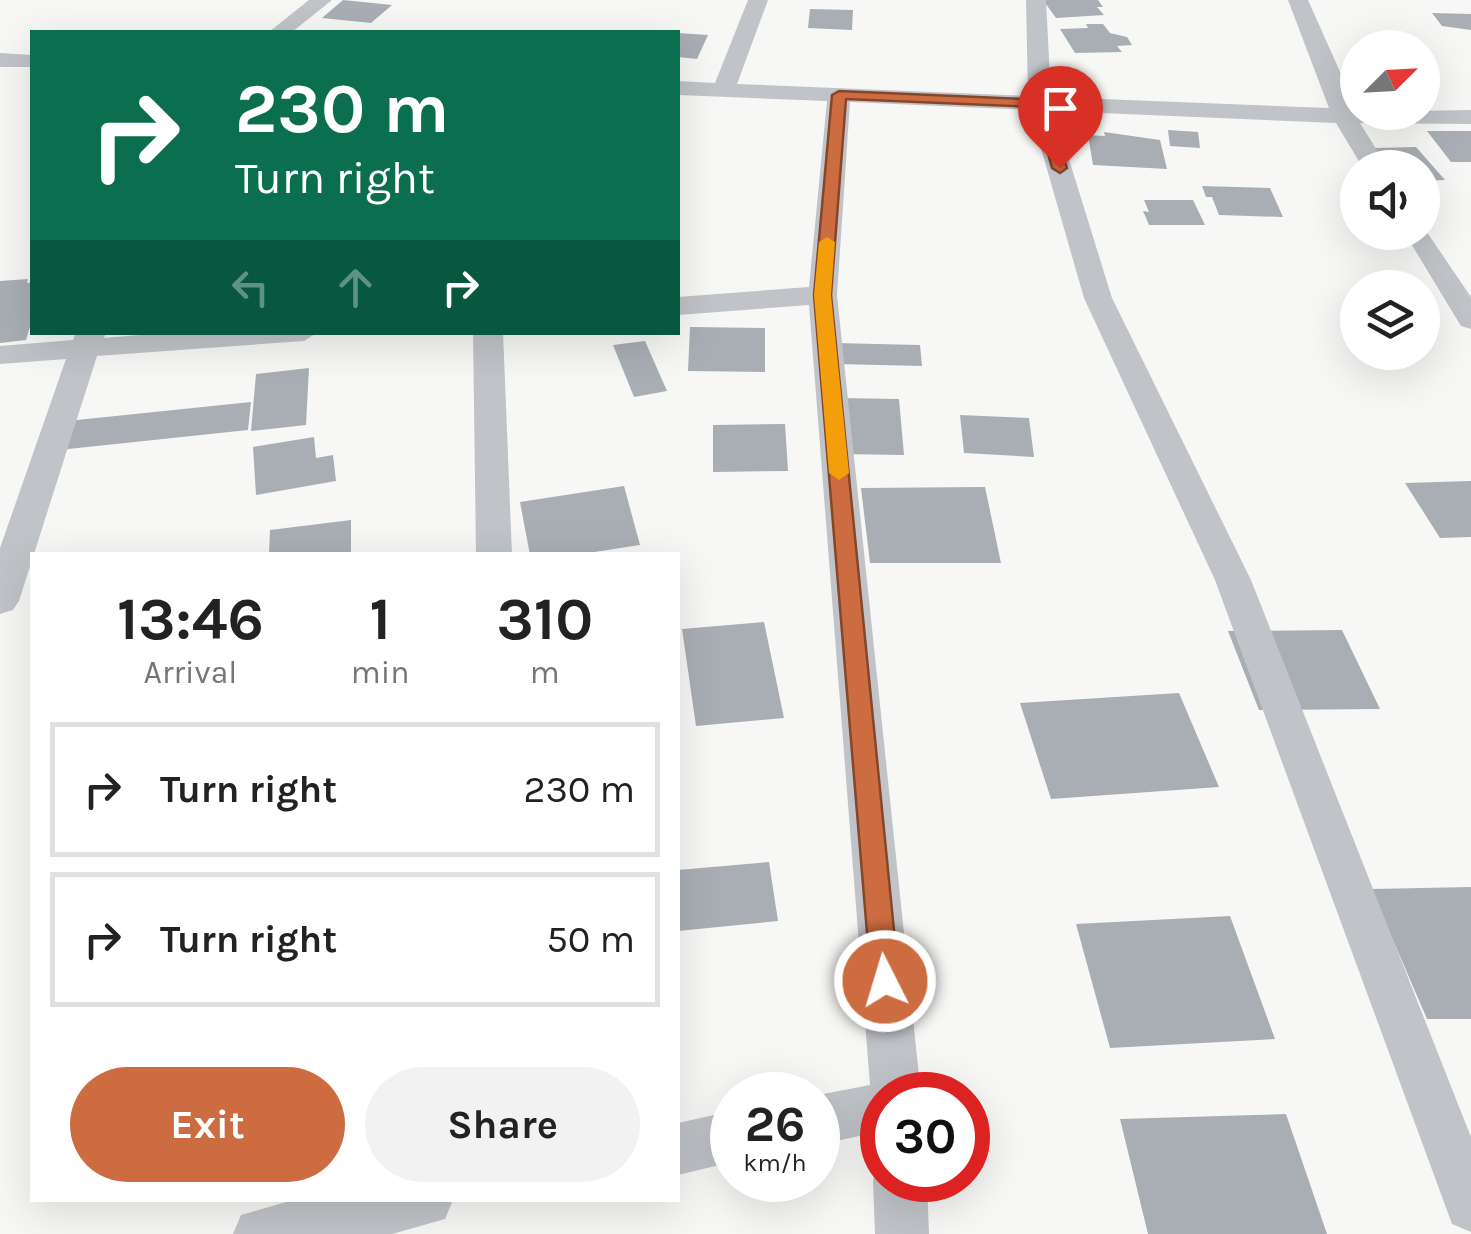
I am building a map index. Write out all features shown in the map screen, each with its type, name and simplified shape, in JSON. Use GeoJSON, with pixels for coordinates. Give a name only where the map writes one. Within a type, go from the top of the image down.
{"type":"FeatureCollection","features":[{"type":"Feature","properties":{"kind":"street"},"geometry":{"type":"LineString","coordinates":[[282,30],[322,0]]}},
{"type":"Feature","properties":{"kind":"street"},"geometry":{"type":"LineString","coordinates":[[722,90],[758,0]]}},
{"type":"Feature","properties":{"kind":"street"},"geometry":{"type":"LineString","coordinates":[[1036,0],[1040,103],[1098,298],[1233,580],[1471,1204]]}},
{"type":"Feature","properties":{"kind":"street"},"geometry":{"type":"LineString","coordinates":[[1298,0],[1340,106]]}},
{"type":"Feature","properties":{"kind":"street"},"geometry":{"type":"LineString","coordinates":[[0,60],[30,61]]}},
{"type":"Feature","properties":{"kind":"street"},"geometry":{"type":"LineString","coordinates":[[680,88],[1340,116]]}},
{"type":"Feature","properties":{"kind":"street"},"geometry":{"type":"LineString","coordinates":[[839,95],[823,295],[894,1072]]}},
{"type":"Feature","properties":{"kind":"street"},"geometry":{"type":"LineString","coordinates":[[1440,117],[1471,117]]}},
{"type":"Feature","properties":{"kind":"street"},"geometry":{"type":"LineString","coordinates":[[1428,250],[1471,320]]}},
{"type":"Feature","properties":{"kind":"street"},"geometry":{"type":"LineString","coordinates":[[680,306],[823,295]]}},
{"type":"Feature","properties":{"kind":"street"},"geometry":{"type":"LineString","coordinates":[[0,355],[88,340],[223,335]]}},
{"type":"Feature","properties":{"kind":"street"},"geometry":{"type":"LineString","coordinates":[[488,335],[494,552]]}},
{"type":"Feature","properties":{"kind":"street"},"geometry":{"type":"LineString","coordinates":[[0,602],[88,340]]}},
{"type":"Feature","properties":{"kind":"street"},"geometry":{"type":"LineString","coordinates":[[680,1148],[710,1141]]}},
{"type":"Feature","properties":{"kind":"street"},"geometry":{"type":"LineString","coordinates":[[260,1234],[416,1202]]}},
{"type":"Feature","properties":{"kind":"street"},"geometry":{"type":"LineString","coordinates":[[901,1202],[902,1234]]}},
{"type":"Feature","properties":{"kind":"building"},"geometry":{"type":"Polygon","coordinates":[[[343,0],[392,5],[371,23],[322,18],[343,0]]]}},
{"type":"Feature","properties":{"kind":"building"},"geometry":{"type":"Polygon","coordinates":[[[1043,0],[1098,0],[1103,7],[1097,7],[1104,15],[1056,18],[1043,0]]]}},
{"type":"Feature","properties":{"kind":"building"},"geometry":{"type":"Polygon","coordinates":[[[810,9],[853,10],[852,30],[808,28],[810,9]]]}},
{"type":"Feature","properties":{"kind":"building"},"geometry":{"type":"Polygon","coordinates":[[[1432,13],[1471,14],[1471,30],[1442,26],[1432,13]]]}},
{"type":"Feature","properties":{"kind":"building"},"geometry":{"type":"Polygon","coordinates":[[[1086,24],[1103,24],[1110,33],[1127,37],[1132,45],[1117,46],[1122,52],[1075,53],[1060,29],[1088,28],[1086,24]]]}},
{"type":"Feature","properties":{"kind":"building"},"geometry":{"type":"Polygon","coordinates":[[[680,33],[708,35],[697,59],[680,57],[680,33]]]}},
{"type":"Feature","properties":{"kind":"building"},"geometry":{"type":"Polygon","coordinates":[[[1168,130],[1198,132],[1200,148],[1170,146],[1168,130]]]}},
{"type":"Feature","properties":{"kind":"building"},"geometry":{"type":"Polygon","coordinates":[[[1427,131],[1471,131],[1471,162],[1451,162],[1427,131]]]}},
{"type":"Feature","properties":{"kind":"building"},"geometry":{"type":"Polygon","coordinates":[[[1104,132],[1160,140],[1167,169],[1093,165],[1088,135],[1105,136],[1104,132]]]}},
{"type":"Feature","properties":{"kind":"building"},"geometry":{"type":"Polygon","coordinates":[[[1416,147],[1419,150],[1376,150],[1416,147]]]}},
{"type":"Feature","properties":{"kind":"building"},"geometry":{"type":"Polygon","coordinates":[[[1202,186],[1270,188],[1283,217],[1219,215],[1212,197],[1206,197],[1202,186]]]}},
{"type":"Feature","properties":{"kind":"building"},"geometry":{"type":"Polygon","coordinates":[[[1144,200],[1193,200],[1205,225],[1149,225],[1143,211],[1149,212],[1144,200]]]}},
{"type":"Feature","properties":{"kind":"building"},"geometry":{"type":"Polygon","coordinates":[[[28,279],[30,282],[30,327],[26,340],[0,343],[0,281],[28,279]]]}},
{"type":"Feature","properties":{"kind":"building"},"geometry":{"type":"Polygon","coordinates":[[[690,327],[765,328],[765,372],[688,371],[690,327]]]}},
{"type":"Feature","properties":{"kind":"building"},"geometry":{"type":"Polygon","coordinates":[[[645,341],[667,391],[634,397],[613,345],[645,341]]]}},
{"type":"Feature","properties":{"kind":"building"},"geometry":{"type":"Polygon","coordinates":[[[835,343],[920,345],[922,366],[835,364],[835,343]]]}},
{"type":"Feature","properties":{"kind":"building"},"geometry":{"type":"Polygon","coordinates":[[[309,368],[306,425],[251,431],[256,374],[309,368]]]}},
{"type":"Feature","properties":{"kind":"building"},"geometry":{"type":"Polygon","coordinates":[[[839,398],[899,399],[904,455],[841,454],[839,398]]]}},
{"type":"Feature","properties":{"kind":"building"},"geometry":{"type":"Polygon","coordinates":[[[251,402],[248,430],[59,450],[67,421],[251,402]]]}},
{"type":"Feature","properties":{"kind":"building"},"geometry":{"type":"Polygon","coordinates":[[[960,415],[1029,418],[1034,457],[964,453],[960,415]]]}},
{"type":"Feature","properties":{"kind":"building"},"geometry":{"type":"Polygon","coordinates":[[[785,424],[788,471],[713,472],[713,425],[785,424]]]}},
{"type":"Feature","properties":{"kind":"building"},"geometry":{"type":"Polygon","coordinates":[[[314,437],[316,458],[333,455],[336,481],[256,495],[253,447],[314,437]]]}},
{"type":"Feature","properties":{"kind":"building"},"geometry":{"type":"Polygon","coordinates":[[[1471,481],[1471,537],[1440,538],[1405,483],[1471,481]]]}},
{"type":"Feature","properties":{"kind":"building"},"geometry":{"type":"Polygon","coordinates":[[[624,486],[640,545],[594,552],[529,552],[520,502],[624,486]]]}},
{"type":"Feature","properties":{"kind":"building"},"geometry":{"type":"Polygon","coordinates":[[[985,487],[1001,563],[870,563],[861,488],[985,487]]]}},
{"type":"Feature","properties":{"kind":"building"},"geometry":{"type":"Polygon","coordinates":[[[351,520],[351,552],[269,552],[270,530],[351,520]]]}},
{"type":"Feature","properties":{"kind":"building"},"geometry":{"type":"Polygon","coordinates":[[[764,622],[784,718],[696,726],[682,629],[764,622]]]}},
{"type":"Feature","properties":{"kind":"building"},"geometry":{"type":"Polygon","coordinates":[[[1342,630],[1380,709],[1259,710],[1228,631],[1342,630]]]}},
{"type":"Feature","properties":{"kind":"building"},"geometry":{"type":"Polygon","coordinates":[[[1179,693],[1219,787],[1051,799],[1020,703],[1179,693]]]}},
{"type":"Feature","properties":{"kind":"building"},"geometry":{"type":"Polygon","coordinates":[[[769,862],[778,921],[680,931],[680,870],[769,862]]]}},
{"type":"Feature","properties":{"kind":"building"},"geometry":{"type":"Polygon","coordinates":[[[1471,887],[1471,1019],[1427,1019],[1371,889],[1471,887]]]}},
{"type":"Feature","properties":{"kind":"building"},"geometry":{"type":"Polygon","coordinates":[[[1230,916],[1275,1039],[1110,1048],[1076,924],[1230,916]]]}},
{"type":"Feature","properties":{"kind":"building"},"geometry":{"type":"Polygon","coordinates":[[[1286,1114],[1327,1234],[1148,1234],[1120,1119],[1286,1114]]]}},
{"type":"Feature","properties":{"kind":"slow traffic"},"geometry":{"type":"LineString","coordinates":[[827,242],[823,295],[839,473]]}},
{"type":"Feature","properties":{"kind":"route"},"geometry":{"type":"LineString","coordinates":[[885,981],[823,295],[839,95],[1040,103],[1060,168]]}}]}
